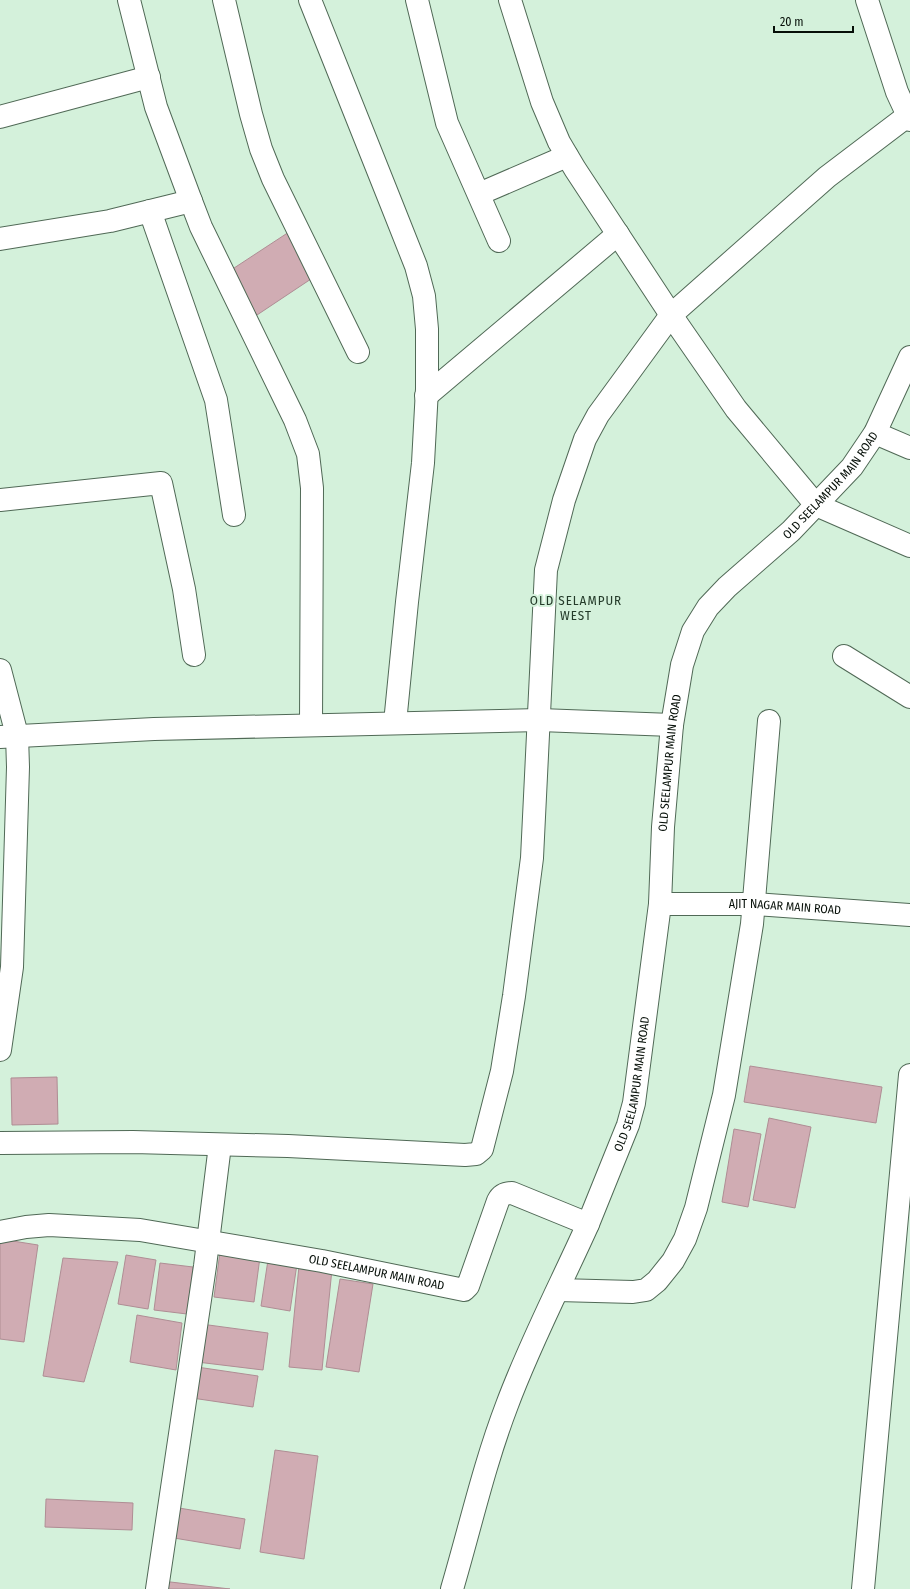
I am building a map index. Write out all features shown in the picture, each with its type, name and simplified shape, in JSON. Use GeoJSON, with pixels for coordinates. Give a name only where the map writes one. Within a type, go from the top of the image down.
{"type":"FeatureCollection","features":[{"type":"Feature","properties":{"kind":"street"},"geometry":{"type":"LineString","coordinates":[[129,0],[156,107],[201,227],[296,420],[308,454],[312,488],[311,725]]}},
{"type":"Feature","properties":{"kind":"street"},"geometry":{"type":"LineString","coordinates":[[224,0],[251,114],[261,149],[273,179],[358,352]]}},
{"type":"Feature","properties":{"kind":"street"},"geometry":{"type":"LineString","coordinates":[[310,0],[416,266],[424,296],[426,322],[426,396],[423,463],[395,723]]}},
{"type":"Feature","properties":{"kind":"street"},"geometry":{"type":"LineString","coordinates":[[417,0],[447,123],[499,241]]}},
{"type":"Feature","properties":{"kind":"street"},"geometry":{"type":"LineString","coordinates":[[510,0],[542,102],[559,142],[671,315],[736,409],[816,505],[910,546]]}},
{"type":"Feature","properties":{"kind":"street"},"geometry":{"type":"LineString","coordinates":[[0,1143],[133,1142],[465,1155],[476,1154],[482,1149],[502,1071],[514,996],[532,858],[540,720],[546,570],[564,500],[574,470],[585,439],[598,415],[671,315],[827,177],[909,117],[897,92],[867,0]]}},
{"type":"Feature","properties":{"kind":"street"},"geometry":{"type":"LineString","coordinates":[[0,117],[149,77]]}},
{"type":"Feature","properties":{"kind":"street"},"geometry":{"type":"LineString","coordinates":[[479,194],[567,156]]}},
{"type":"Feature","properties":{"kind":"street"},"geometry":{"type":"LineString","coordinates":[[0,239],[110,221],[191,201]]}},
{"type":"Feature","properties":{"kind":"street"},"geometry":{"type":"LineString","coordinates":[[150,211],[216,400],[234,515]]}},
{"type":"Feature","properties":{"kind":"street"},"geometry":{"type":"LineString","coordinates":[[426,396],[618,234]]}},
{"type":"Feature","properties":{"kind":"street","name":"OLD SEELAMPUR MAIN ROAD"},"geometry":{"type":"LineString","coordinates":[[0,1232],[26,1227],[49,1225],[140,1230],[322,1262],[464,1290],[468,1286],[500,1196],[506,1193],[512,1194],[588,1224],[628,1125],[634,1103],[660,904],[663,827],[672,725],[682,665],[693,631],[708,607],[727,587],[791,531],[852,467],[875,433],[910,357]]}},
{"type":"Feature","properties":{"kind":"street"},"geometry":{"type":"LineString","coordinates":[[875,433],[910,448]]}},
{"type":"Feature","properties":{"kind":"street"},"geometry":{"type":"LineString","coordinates":[[0,500],[161,483],[184,589],[194,655]]}},
{"type":"Feature","properties":{"kind":"street"},"geometry":{"type":"LineString","coordinates":[[844,656],[910,697]]}},
{"type":"Feature","properties":{"kind":"street"},"geometry":{"type":"LineString","coordinates":[[0,670],[8,736],[18,767],[12,966],[0,1050]]}},
{"type":"Feature","properties":{"kind":"street"},"geometry":{"type":"LineString","coordinates":[[8,736],[154,729],[540,720],[672,725]]}},
{"type":"Feature","properties":{"kind":"street"},"geometry":{"type":"LineString","coordinates":[[558,1290],[633,1292],[646,1290],[657,1281],[674,1261],[685,1239],[696,1208],[724,1095],[752,924],[769,721]]}},
{"type":"Feature","properties":{"kind":"street","name":"AJIT NAGAR MAIN ROAD"},"geometry":{"type":"LineString","coordinates":[[660,904],[754,904],[910,916]]}},
{"type":"Feature","properties":{"kind":"street"},"geometry":{"type":"LineString","coordinates":[[863,1589],[910,1075]]}},
{"type":"Feature","properties":{"kind":"street"},"geometry":{"type":"LineString","coordinates":[[157,1589],[208,1242],[220,1145]]}},
{"type":"Feature","properties":{"kind":"street"},"geometry":{"type":"LineString","coordinates":[[452,1589],[483,1479],[507,1405],[529,1351],[588,1224]]}},
{"type":"Feature","properties":{"kind":"building"},"geometry":{"type":"Polygon","coordinates":[[[289,232],[317,275],[257,315],[228,272],[289,232]]]}},
{"type":"Feature","properties":{"kind":"building"},"geometry":{"type":"Polygon","coordinates":[[[750,1066],[882,1087],[876,1123],[744,1102],[750,1066]]]}},
{"type":"Feature","properties":{"kind":"building"},"geometry":{"type":"Polygon","coordinates":[[[57,1077],[58,1124],[12,1125],[11,1078],[57,1077]]]}},
{"type":"Feature","properties":{"kind":"building"},"geometry":{"type":"Polygon","coordinates":[[[769,1118],[811,1127],[795,1208],[753,1200],[769,1118]]]}},
{"type":"Feature","properties":{"kind":"building"},"geometry":{"type":"Polygon","coordinates":[[[734,1129],[761,1134],[748,1207],[722,1202],[734,1129]]]}},
{"type":"Feature","properties":{"kind":"building"},"geometry":{"type":"Polygon","coordinates":[[[0,1239],[38,1245],[24,1342],[0,1339],[0,1239]]]}},
{"type":"Feature","properties":{"kind":"building"},"geometry":{"type":"Polygon","coordinates":[[[220,1252],[260,1257],[254,1302],[214,1297],[220,1252]]]}},
{"type":"Feature","properties":{"kind":"building"},"geometry":{"type":"Polygon","coordinates":[[[126,1255],[156,1260],[148,1309],[118,1304],[126,1255]]]}},
{"type":"Feature","properties":{"kind":"building"},"geometry":{"type":"Polygon","coordinates":[[[63,1258],[118,1262],[84,1382],[43,1376],[63,1258]]]}},
{"type":"Feature","properties":{"kind":"building"},"geometry":{"type":"Polygon","coordinates":[[[268,1260],[297,1264],[290,1311],[261,1306],[268,1260]]]}},
{"type":"Feature","properties":{"kind":"building"},"geometry":{"type":"Polygon","coordinates":[[[160,1263],[193,1267],[187,1314],[154,1310],[160,1263]]]}},
{"type":"Feature","properties":{"kind":"building"},"geometry":{"type":"Polygon","coordinates":[[[299,1266],[332,1269],[322,1370],[289,1367],[299,1266]]]}},
{"type":"Feature","properties":{"kind":"building"},"geometry":{"type":"Polygon","coordinates":[[[340,1279],[373,1284],[359,1372],[326,1367],[340,1279]]]}},
{"type":"Feature","properties":{"kind":"building"},"geometry":{"type":"Polygon","coordinates":[[[137,1315],[182,1323],[176,1370],[130,1362],[137,1315]]]}},
{"type":"Feature","properties":{"kind":"building"},"geometry":{"type":"Polygon","coordinates":[[[201,1324],[268,1333],[263,1370],[197,1362],[201,1324]]]}},
{"type":"Feature","properties":{"kind":"building"},"geometry":{"type":"Polygon","coordinates":[[[197,1367],[258,1376],[253,1407],[192,1398],[197,1367]]]}},
{"type":"Feature","properties":{"kind":"building"},"geometry":{"type":"Polygon","coordinates":[[[275,1450],[318,1456],[304,1559],[260,1552],[275,1450]]]}},
{"type":"Feature","properties":{"kind":"building"},"geometry":{"type":"Polygon","coordinates":[[[46,1499],[133,1503],[132,1530],[45,1527],[46,1499]]]}},
{"type":"Feature","properties":{"kind":"building"},"geometry":{"type":"Polygon","coordinates":[[[173,1507],[245,1519],[240,1549],[168,1537],[173,1507]]]}},
{"type":"Feature","properties":{"kind":"building"},"geometry":{"type":"Polygon","coordinates":[[[162,1581],[230,1589],[161,1589],[162,1581]]]}},
{"type":"Feature","properties":{"kind":"district","name":"OLD SELAMPUR WEST"},"geometry":{"type":"Point","coordinates":[576,608]}}]}
